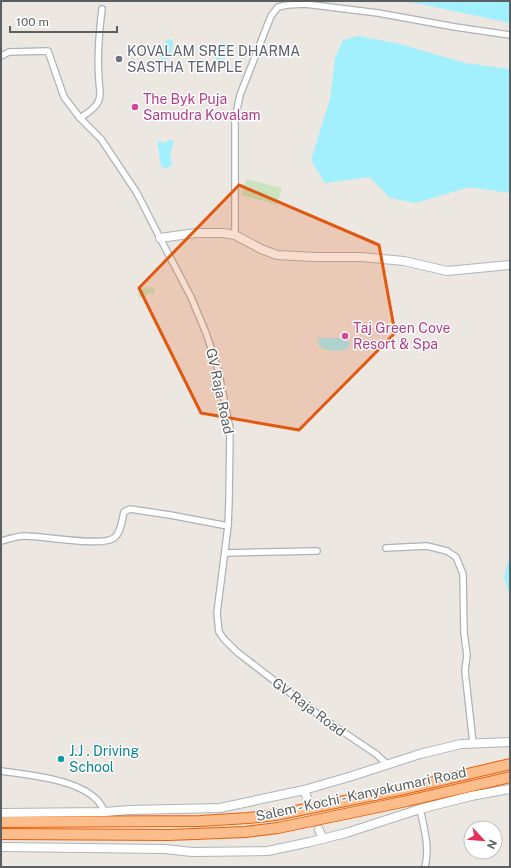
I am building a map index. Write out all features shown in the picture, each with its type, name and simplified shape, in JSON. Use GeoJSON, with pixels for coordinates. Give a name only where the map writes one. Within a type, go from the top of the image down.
{"type":"FeatureCollection","features":[{"type":"Feature","properties":{"kind":"highway","name":"Salem - Kochi - Kanyakumari Road"},"geometry":{"type":"LineString","coordinates":[[1,822],[200,821],[276,815],[404,789],[510,764]]}},
{"type":"Feature","properties":{"kind":"highway","name":"Salem - Kochi - Kanyakumari Road"},"geometry":{"type":"LineString","coordinates":[[1,834],[169,835],[245,832],[278,828],[407,801],[510,777]]}},
{"type":"Feature","properties":{"kind":"highway"},"geometry":{"type":"LineString","coordinates":[[404,789],[407,801]]}},
{"type":"Feature","properties":{"kind":"street"},"geometry":{"type":"LineString","coordinates":[[235,235],[236,119],[240,96],[271,16],[278,7],[305,4],[378,13],[455,27],[510,34]]}},
{"type":"Feature","properties":{"kind":"street"},"geometry":{"type":"LineString","coordinates":[[80,118],[93,108],[100,97],[98,71],[102,9]]}},
{"type":"Feature","properties":{"kind":"street","name":"GV Raja Road"},"geometry":{"type":"LineString","coordinates":[[1,56],[9,52],[48,51],[64,97],[80,118],[101,139],[137,193],[191,297],[206,333],[218,368],[230,429],[228,526],[217,613],[219,632],[237,652],[324,719],[376,754],[388,765]]}},
{"type":"Feature","properties":{"kind":"street"},"geometry":{"type":"LineString","coordinates":[[160,238],[196,233],[223,233],[235,235],[261,249],[277,255],[317,257],[361,256],[404,262],[447,271],[510,265]]}},
{"type":"Feature","properties":{"kind":"street"},"geometry":{"type":"LineString","coordinates":[[1,541],[25,536],[107,541],[115,537],[124,512],[130,509],[228,526]]}},
{"type":"Feature","properties":{"kind":"street"},"geometry":{"type":"LineString","coordinates":[[386,548],[427,546],[447,551],[456,557],[463,574],[464,633],[467,655],[465,671],[473,743]]}},
{"type":"Feature","properties":{"kind":"street"},"geometry":{"type":"LineString","coordinates":[[224,552],[317,551]]}},
{"type":"Feature","properties":{"kind":"street"},"geometry":{"type":"LineString","coordinates":[[1,813],[105,812],[220,808],[304,790],[420,754],[461,744],[510,742]]}},
{"type":"Feature","properties":{"kind":"street"},"geometry":{"type":"LineString","coordinates":[[1,771],[28,774],[73,785],[97,800],[105,812]]}},
{"type":"Feature","properties":{"kind":"street"},"geometry":{"type":"LineString","coordinates":[[1,847],[165,849],[192,852],[268,851],[346,833],[420,809],[471,796],[510,789]]}},
{"type":"Feature","properties":{"kind":"street"},"geometry":{"type":"LineString","coordinates":[[304,790],[310,805]]}},
{"type":"Feature","properties":{"kind":"street"},"geometry":{"type":"LineString","coordinates":[[420,809],[427,844],[427,862],[425,867]]}},
{"type":"Feature","properties":{"kind":"street"},"geometry":{"type":"LineString","coordinates":[[319,830],[323,839]]}},
{"type":"Feature","properties":{"kind":"highlighted area"},"geometry":{"type":"Polygon","coordinates":[[[239,185],[379,245],[395,333],[299,430],[201,413],[139,288],[239,185]]]}},
{"type":"Feature","properties":{"kind":"green space"},"geometry":{"type":"Polygon","coordinates":[[[246,179],[282,188],[277,205],[241,195],[246,179]]]}},
{"type":"Feature","properties":{"kind":"green space"},"geometry":{"type":"Polygon","coordinates":[[[149,287],[155,289],[154,294],[148,294],[141,298],[138,297],[139,291],[149,287]]]}},
{"type":"Feature","properties":{"kind":"water"},"geometry":{"type":"Polygon","coordinates":[[[400,1],[510,1],[510,23],[421,4],[400,1]]]}},
{"type":"Feature","properties":{"kind":"water"},"geometry":{"type":"Polygon","coordinates":[[[358,36],[400,44],[465,63],[510,69],[510,193],[469,187],[416,203],[390,198],[370,177],[325,183],[311,160],[330,99],[335,58],[343,40],[358,36]]]}},
{"type":"Feature","properties":{"kind":"water"},"geometry":{"type":"Polygon","coordinates":[[[168,39],[173,41],[173,44],[169,58],[165,60],[160,58],[160,56],[162,48],[168,39]]]}},
{"type":"Feature","properties":{"kind":"water"},"geometry":{"type":"Polygon","coordinates":[[[224,42],[227,45],[226,53],[223,59],[219,62],[218,66],[215,67],[214,64],[217,61],[215,49],[218,45],[224,42]]]}},
{"type":"Feature","properties":{"kind":"water"},"geometry":{"type":"Polygon","coordinates":[[[169,140],[174,142],[170,153],[172,164],[168,168],[165,168],[160,164],[157,144],[159,141],[164,143],[169,140]]]}},
{"type":"Feature","properties":{"kind":"water"},"geometry":{"type":"Polygon","coordinates":[[[318,338],[346,338],[350,344],[343,350],[329,350],[320,346],[318,343],[318,338]]]}},
{"type":"Feature","properties":{"kind":"water"},"geometry":{"type":"Polygon","coordinates":[[[508,561],[510,562],[510,593],[504,578],[508,561]]]}},
{"type":"Feature","properties":{"kind":"tunnel"},"geometry":{"type":"LineString","coordinates":[[310,805],[319,830]]}},
{"type":"Feature","properties":{"kind":"place","name":"KOVALAM SREE DHARMA SASTHA TEMPLE"},"geometry":{"type":"Point","coordinates":[119,59]}},
{"type":"Feature","properties":{"kind":"place","name":"The Byk Puja Samudra Kovalam"},"geometry":{"type":"Point","coordinates":[135,107]}},
{"type":"Feature","properties":{"kind":"place","name":"Taj Green Cove Resort & Spa"},"geometry":{"type":"Point","coordinates":[345,336]}},
{"type":"Feature","properties":{"kind":"place","name":"J.J . Driving School"},"geometry":{"type":"Point","coordinates":[61,759]}}]}
